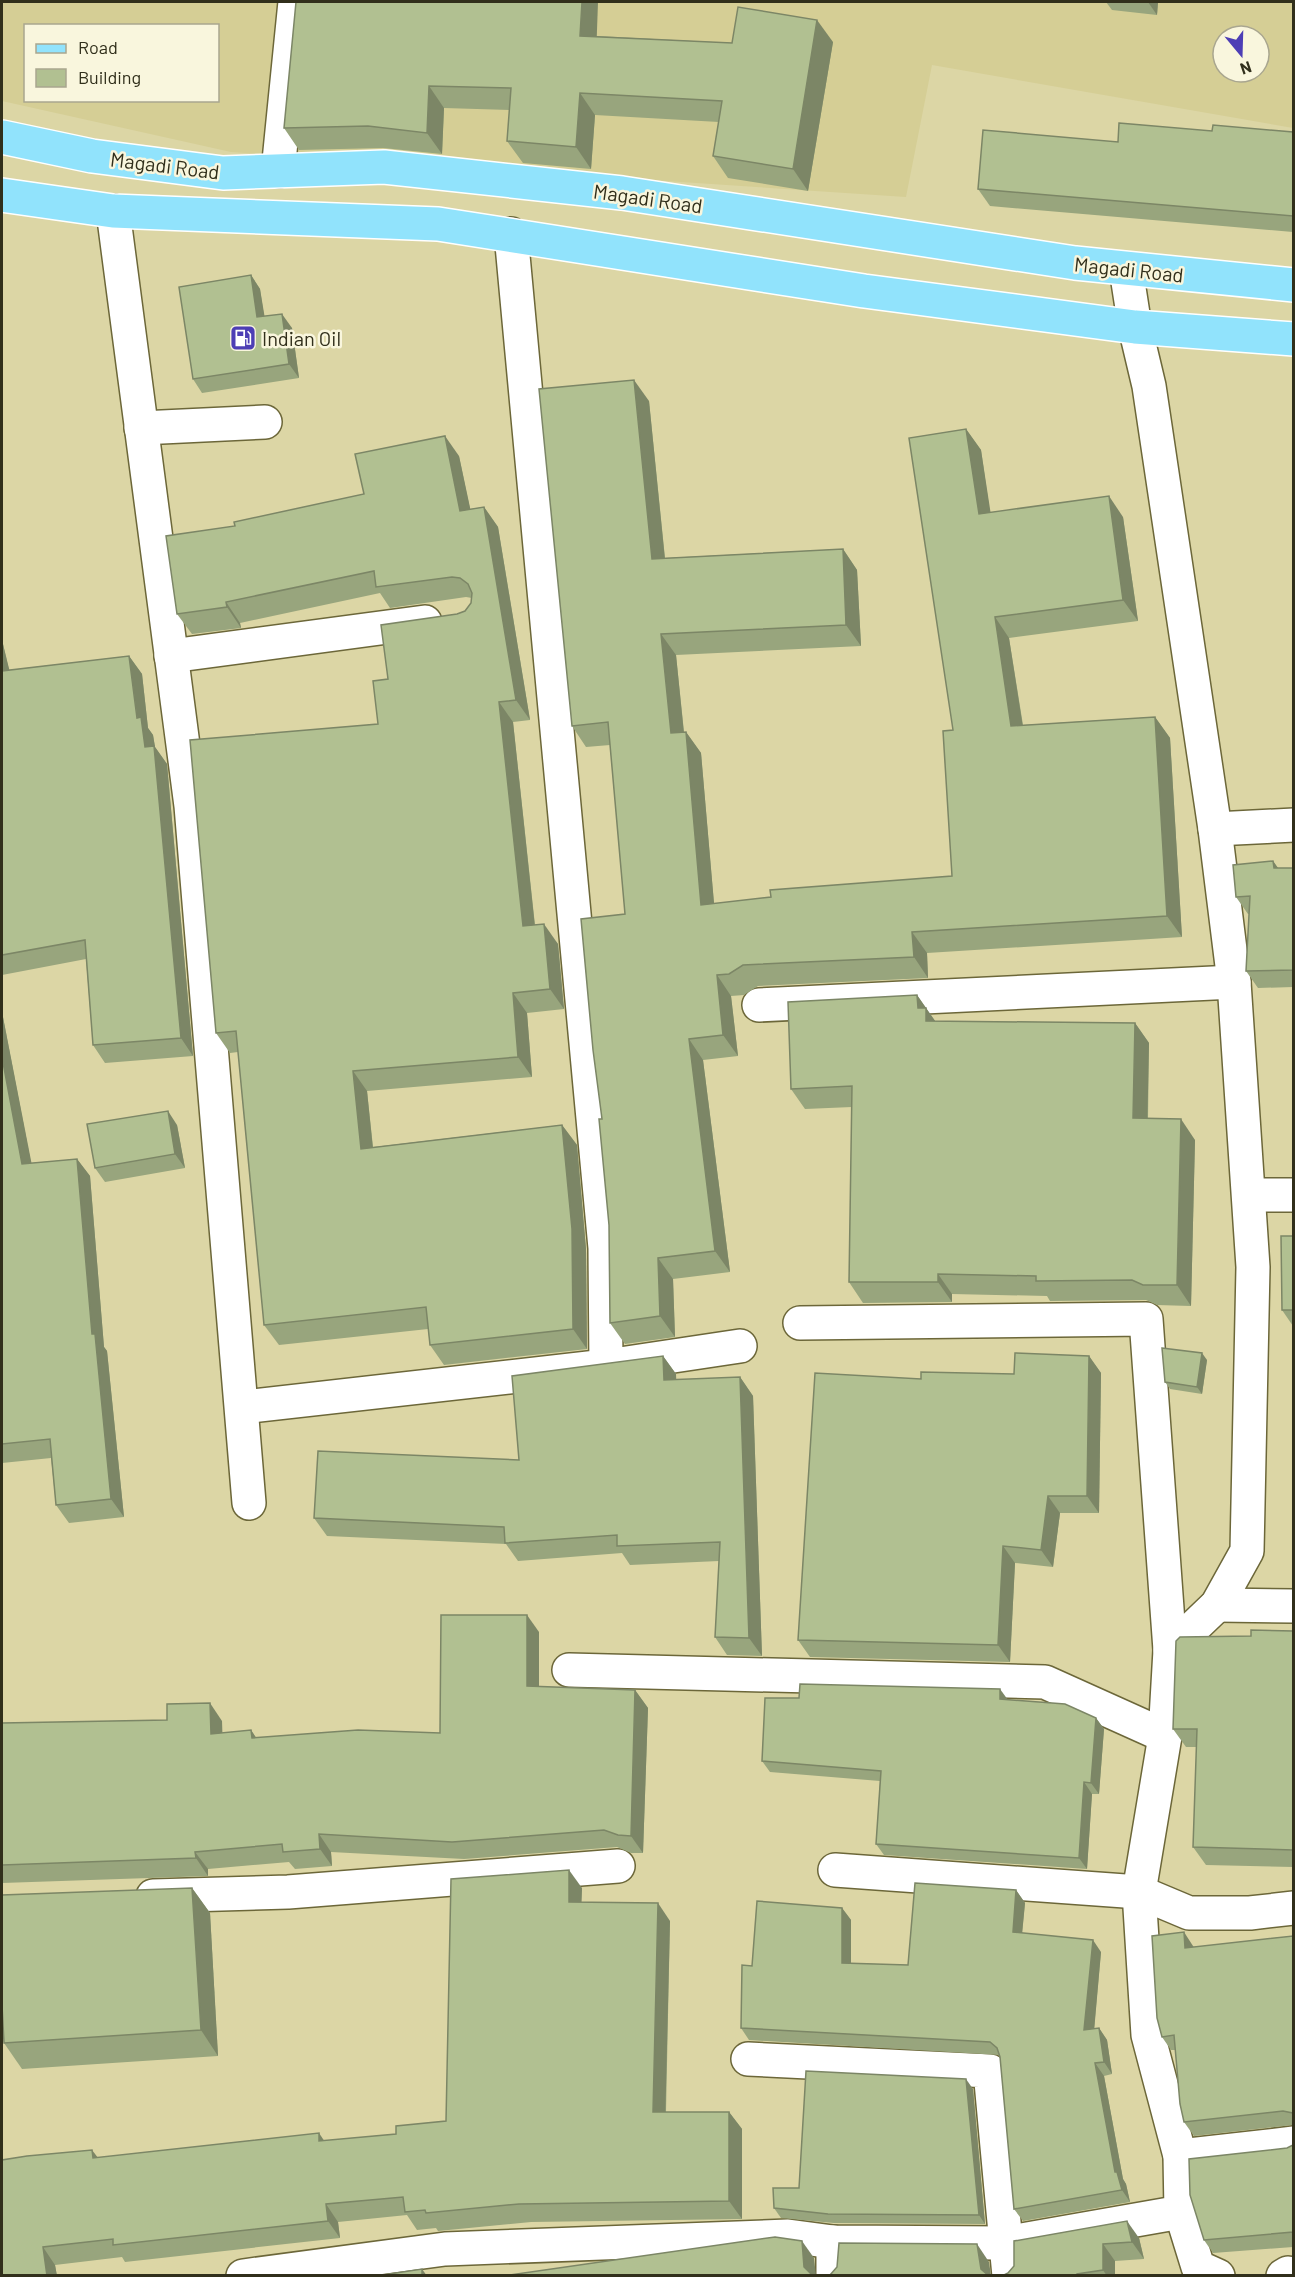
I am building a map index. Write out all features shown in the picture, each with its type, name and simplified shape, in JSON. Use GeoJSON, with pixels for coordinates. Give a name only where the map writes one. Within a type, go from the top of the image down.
{"type":"FeatureCollection","features":[{"type":"Feature","properties":{"kind":"main road","name":"Magadi Road"},"geometry":{"type":"LineString","coordinates":[[2,137],[92,156],[213,172],[384,167],[622,193],[1126,268],[1293,285]]}},
{"type":"Feature","properties":{"kind":"main road"},"geometry":{"type":"LineString","coordinates":[[2,195],[112,212],[425,224],[511,234],[864,291],[1135,327],[1293,339]]}},
{"type":"Feature","properties":{"kind":"street"},"geometry":{"type":"LineString","coordinates":[[278,171],[295,2]]}},
{"type":"Feature","properties":{"kind":"street"},"geometry":{"type":"LineString","coordinates":[[112,212],[191,807],[243,1407],[249,1503]]}},
{"type":"Feature","properties":{"kind":"street"},"geometry":{"type":"LineString","coordinates":[[511,234],[605,1248],[606,1366]]}},
{"type":"Feature","properties":{"kind":"street"},"geometry":{"type":"LineString","coordinates":[[1126,268],[1135,327],[1149,386],[1215,829],[1234,982],[1253,1267],[1247,1551],[1217,1605],[1170,1650]]}},
{"type":"Feature","properties":{"kind":"street"},"geometry":{"type":"LineString","coordinates":[[141,428],[265,422]]}},
{"type":"Feature","properties":{"kind":"street"},"geometry":{"type":"LineString","coordinates":[[171,656],[456,617]]}},
{"type":"Feature","properties":{"kind":"street"},"geometry":{"type":"LineString","coordinates":[[1215,829],[1293,825]]}},
{"type":"Feature","properties":{"kind":"street"},"geometry":{"type":"LineString","coordinates":[[759,1005],[1234,982]]}},
{"type":"Feature","properties":{"kind":"street"},"geometry":{"type":"LineString","coordinates":[[1249,1196],[1293,1195]]}},
{"type":"Feature","properties":{"kind":"street"},"geometry":{"type":"LineString","coordinates":[[800,1323],[1146,1319],[1170,1650],[1165,1736],[1139,1892],[1148,2035],[1180,2156],[1181,2212],[1198,2267],[1218,2276]]}},
{"type":"Feature","properties":{"kind":"street"},"geometry":{"type":"LineString","coordinates":[[243,1407],[606,1366],[740,1346]]}},
{"type":"Feature","properties":{"kind":"street"},"geometry":{"type":"LineString","coordinates":[[1217,1605],[1293,1606]]}},
{"type":"Feature","properties":{"kind":"street"},"geometry":{"type":"LineString","coordinates":[[569,1670],[1044,1682],[1165,1736]]}},
{"type":"Feature","properties":{"kind":"street"},"geometry":{"type":"LineString","coordinates":[[121,1898],[288,1892],[618,1866]]}},
{"type":"Feature","properties":{"kind":"street"},"geometry":{"type":"LineString","coordinates":[[835,1870],[1139,1892],[1189,1913],[1250,1913],[1293,1908]]}},
{"type":"Feature","properties":{"kind":"street"},"geometry":{"type":"LineString","coordinates":[[748,2059],[990,2071],[1009,2276]]}},
{"type":"Feature","properties":{"kind":"street"},"geometry":{"type":"LineString","coordinates":[[1180,2156],[1293,2143]]}},
{"type":"Feature","properties":{"kind":"street"},"geometry":{"type":"LineString","coordinates":[[243,2276],[283,2273],[445,2250],[788,2236],[833,2242],[1005,2243],[1181,2212]]}},
{"type":"Feature","properties":{"kind":"street"},"geometry":{"type":"LineString","coordinates":[[833,2242],[833,2276]]}},
{"type":"Feature","properties":{"kind":"shaded area"},"geometry":{"type":"Polygon","coordinates":[[[2,2],[1293,2],[1293,128],[932,65],[906,197],[231,152],[2,101],[2,2]]]}},
{"type":"Feature","properties":{"kind":"building"},"geometry":{"type":"Polygon","coordinates":[[[296,2],[582,2],[580,36],[732,43],[738,7],[817,20],[793,169],[713,156],[722,101],[580,93],[576,147],[507,141],[511,88],[429,86],[427,133],[368,126],[284,128],[296,2]]]}},
{"type":"Feature","properties":{"kind":"building"},"geometry":{"type":"Polygon","coordinates":[[[1119,123],[1212,131],[1213,125],[1293,132],[1293,216],[978,189],[983,130],[1118,142],[1119,123]]]}},
{"type":"Feature","properties":{"kind":"building"},"geometry":{"type":"Polygon","coordinates":[[[251,275],[257,317],[282,314],[289,364],[193,379],[179,287],[251,275]]]}},
{"type":"Feature","properties":{"kind":"building"},"geometry":{"type":"Polygon","coordinates":[[[634,380],[652,559],[843,549],[846,625],[661,634],[671,733],[686,732],[701,905],[771,897],[770,890],[952,876],[943,731],[953,730],[909,438],[966,429],[979,514],[1109,496],[1123,600],[995,617],[1011,726],[1155,717],[1167,916],[912,932],[914,957],[743,965],[729,974],[717,975],[723,1035],[689,1039],[715,1251],[658,1258],[660,1316],[610,1323],[609,1225],[599,1119],[602,1119],[581,919],[625,914],[608,722],[572,726],[539,389],[634,380]]]}},
{"type":"Feature","properties":{"kind":"building"},"geometry":{"type":"Polygon","coordinates":[[[445,436],[460,511],[484,507],[516,700],[499,702],[523,926],[544,924],[550,989],[513,993],[518,1057],[353,1071],[361,1149],[562,1125],[572,1229],[573,1329],[430,1345],[426,1307],[264,1325],[236,1031],[216,1033],[190,740],[378,724],[373,681],[388,679],[381,625],[457,614],[465,611],[471,603],[472,593],[468,584],[460,578],[452,577],[376,587],[374,571],[226,602],[227,607],[177,614],[166,536],[235,526],[234,522],[364,494],[355,454],[445,436]]]}},
{"type":"Feature","properties":{"kind":"building"},"geometry":{"type":"Polygon","coordinates":[[[129,656],[137,718],[141,717],[145,747],[154,746],[181,1038],[93,1045],[85,940],[2,955],[2,671],[129,656]]]}},
{"type":"Feature","properties":{"kind":"building"},"geometry":{"type":"Polygon","coordinates":[[[1273,861],[1274,868],[1293,868],[1293,970],[1246,971],[1250,896],[1236,897],[1233,865],[1273,861]]]}},
{"type":"Feature","properties":{"kind":"building"},"geometry":{"type":"Polygon","coordinates":[[[917,995],[918,1008],[926,1008],[926,1021],[1135,1023],[1133,1118],[1181,1119],[1177,1285],[1143,1285],[1132,1280],[1036,1281],[1036,1276],[938,1274],[938,1282],[849,1282],[852,1086],[791,1089],[788,1002],[917,995]]]}},
{"type":"Feature","properties":{"kind":"building"},"geometry":{"type":"Polygon","coordinates":[[[2,1057],[22,1164],[77,1159],[92,1334],[95,1334],[111,1499],[56,1505],[50,1439],[2,1444],[2,1057]]]}},
{"type":"Feature","properties":{"kind":"building"},"geometry":{"type":"Polygon","coordinates":[[[168,1111],[175,1154],[95,1168],[87,1124],[168,1111]]]}},
{"type":"Feature","properties":{"kind":"building"},"geometry":{"type":"Polygon","coordinates":[[[1281,1236],[1293,1236],[1293,1310],[1282,1310],[1281,1236]]]}},
{"type":"Feature","properties":{"kind":"building"},"geometry":{"type":"Polygon","coordinates":[[[1162,1348],[1202,1353],[1197,1387],[1165,1382],[1162,1348]]]}},
{"type":"Feature","properties":{"kind":"building"},"geometry":{"type":"Polygon","coordinates":[[[1015,1353],[1089,1356],[1087,1496],[1048,1496],[1041,1550],[1003,1546],[998,1645],[798,1640],[815,1373],[921,1379],[921,1372],[1014,1374],[1015,1353]]]}},
{"type":"Feature","properties":{"kind":"building"},"geometry":{"type":"Polygon","coordinates":[[[663,1356],[664,1380],[740,1377],[749,1638],[715,1637],[720,1542],[617,1546],[617,1535],[505,1543],[504,1527],[314,1518],[318,1451],[519,1460],[512,1376],[663,1356]]]}},
{"type":"Feature","properties":{"kind":"building"},"geometry":{"type":"Polygon","coordinates":[[[441,1615],[527,1615],[527,1686],[635,1690],[631,1836],[618,1835],[604,1830],[452,1842],[319,1834],[320,1849],[283,1852],[282,1844],[195,1852],[196,1858],[2,1865],[2,1723],[167,1720],[167,1704],[210,1703],[211,1734],[251,1730],[252,1738],[358,1730],[440,1733],[441,1615]]]}},
{"type":"Feature","properties":{"kind":"building"},"geometry":{"type":"Polygon","coordinates":[[[1251,1630],[1293,1631],[1293,1850],[1193,1847],[1197,1729],[1173,1729],[1176,1641],[1180,1637],[1251,1636],[1251,1630]]]}},
{"type":"Feature","properties":{"kind":"building"},"geometry":{"type":"Polygon","coordinates":[[[800,1684],[1000,1689],[1000,1699],[1065,1704],[1096,1718],[1091,1783],[1084,1782],[1079,1858],[876,1844],[881,1771],[762,1761],[765,1698],[799,1698],[800,1684]]]}},
{"type":"Feature","properties":{"kind":"building"},"geometry":{"type":"Polygon","coordinates":[[[569,1870],[569,1902],[658,1903],[653,2112],[729,2112],[729,2201],[519,2204],[426,2213],[425,2210],[405,2212],[403,2197],[326,2204],[328,2221],[113,2245],[113,2239],[43,2247],[47,2276],[2,2276],[2,2160],[92,2150],[93,2158],[319,2133],[319,2141],[396,2134],[396,2126],[446,2121],[451,1879],[569,1870]]]}},
{"type":"Feature","properties":{"kind":"building"},"geometry":{"type":"Polygon","coordinates":[[[915,1883],[1016,1890],[1013,1932],[1093,1940],[1084,2030],[1099,2028],[1104,2062],[1095,2063],[1115,2172],[1117,2172],[1122,2190],[1014,2209],[1000,2057],[997,2048],[990,2042],[741,2028],[742,1965],[752,1966],[757,1901],[842,1908],[842,1963],[908,1965],[915,1883]]]}},
{"type":"Feature","properties":{"kind":"building"},"geometry":{"type":"Polygon","coordinates":[[[192,1888],[201,2030],[4,2043],[2,1895],[192,1888]]]}},
{"type":"Feature","properties":{"kind":"building"},"geometry":{"type":"Polygon","coordinates":[[[1184,1932],[1185,1948],[1293,1936],[1293,2113],[1283,2111],[1184,2122],[1180,2104],[1174,2035],[1162,2037],[1157,2018],[1152,1936],[1184,1932]]]}},
{"type":"Feature","properties":{"kind":"building"},"geometry":{"type":"Polygon","coordinates":[[[806,2071],[966,2079],[979,2215],[828,2214],[774,2208],[773,2188],[799,2188],[806,2071]]]}},
{"type":"Feature","properties":{"kind":"building"},"geometry":{"type":"Polygon","coordinates":[[[1293,2145],[1293,2232],[1204,2240],[1190,2195],[1189,2159],[1287,2148],[1293,2145]]]}},
{"type":"Feature","properties":{"kind":"building"},"geometry":{"type":"Polygon","coordinates":[[[1127,2221],[1132,2242],[1103,2244],[1103,2270],[1077,2274],[1077,2276],[1002,2276],[1014,2266],[1014,2241],[1127,2221]]]}},
{"type":"Feature","properties":{"kind":"building"},"geometry":{"type":"Polygon","coordinates":[[[775,2237],[802,2241],[804,2267],[815,2276],[502,2276],[775,2237]]]}},
{"type":"Feature","properties":{"kind":"building"},"geometry":{"type":"Polygon","coordinates":[[[839,2243],[977,2244],[981,2269],[990,2276],[827,2276],[837,2267],[839,2243]]]}},
{"type":"Feature","properties":{"kind":"building"},"geometry":{"type":"Polygon","coordinates":[[[422,2269],[422,2276],[376,2276],[422,2269]]]}},
{"type":"Feature","properties":{"kind":"place","name":"Indian Oil"},"geometry":{"type":"Point","coordinates":[243,338]}}]}
